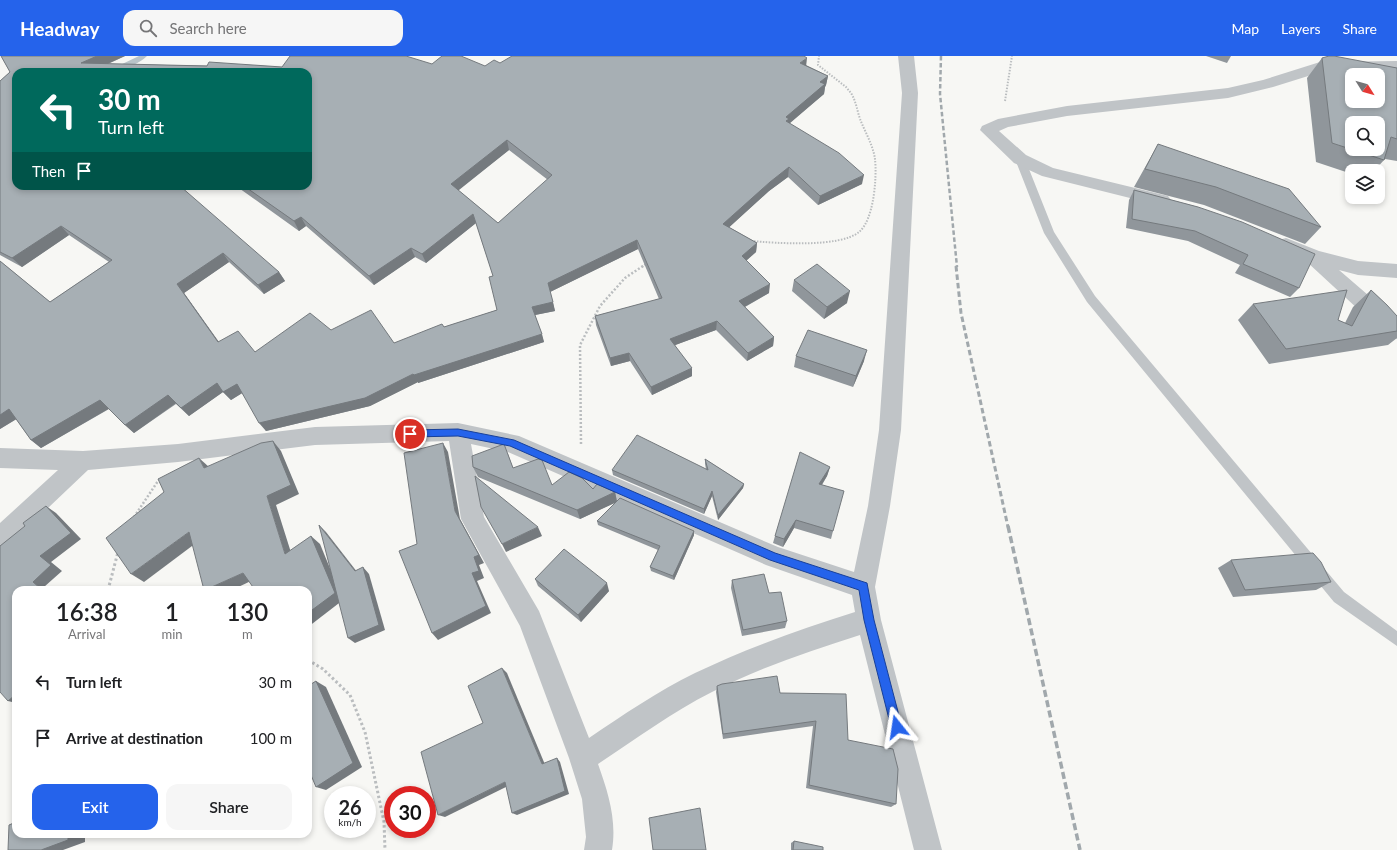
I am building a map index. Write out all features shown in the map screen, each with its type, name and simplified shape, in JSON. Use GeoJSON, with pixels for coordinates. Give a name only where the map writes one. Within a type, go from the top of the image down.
{"type":"FeatureCollection","features":[{"type":"Feature","properties":{"kind":"street"},"geometry":{"type":"LineString","coordinates":[[906,56],[910,93],[890,430],[879,506],[863,587],[869,620],[928,850]]}},
{"type":"Feature","properties":{"kind":"street"},"geometry":{"type":"LineString","coordinates":[[1176,204],[1048,172],[1020,159],[988,130],[1004,123],[1066,110],[1228,93],[1267,84],[1320,67],[1397,66]]}},
{"type":"Feature","properties":{"kind":"street"},"geometry":{"type":"LineString","coordinates":[[1270,239],[1314,257],[1358,268],[1397,271]]}},
{"type":"Feature","properties":{"kind":"street"},"geometry":{"type":"LineString","coordinates":[[1314,257],[1379,317],[1397,331]]}},
{"type":"Feature","properties":{"kind":"street"},"geometry":{"type":"LineString","coordinates":[[0,458],[83,461],[178,453],[315,436],[458,432],[511,443],[774,557],[863,587]]}},
{"type":"Feature","properties":{"kind":"street"},"geometry":{"type":"LineString","coordinates":[[458,432],[473,519],[530,620],[583,758],[596,799],[600,837],[598,850]]}},
{"type":"Feature","properties":{"kind":"street"},"geometry":{"type":"LineString","coordinates":[[0,538],[83,461]]}},
{"type":"Feature","properties":{"kind":"street"},"geometry":{"type":"LineString","coordinates":[[583,758],[646,716],[703,683],[787,646],[869,620]]}},
{"type":"Feature","properties":{"kind":"lane"},"geometry":{"type":"LineString","coordinates":[[1020,159],[1049,233],[1091,299],[1339,597],[1397,640]]}},
{"type":"Feature","properties":{"kind":"path"},"geometry":{"type":"LineString","coordinates":[[750,240],[764,243],[805,243],[844,239],[860,231],[870,213],[875,190],[875,158],[850,90],[825,73],[818,65],[819,56]]}},
{"type":"Feature","properties":{"kind":"path"},"geometry":{"type":"LineString","coordinates":[[1004,123],[1006,90],[1012,56]]}},
{"type":"Feature","properties":{"kind":"path"},"geometry":{"type":"LineString","coordinates":[[581,473],[580,345],[600,306],[625,278],[649,261]]}},
{"type":"Feature","properties":{"kind":"path"},"geometry":{"type":"LineString","coordinates":[[131,524],[137,511],[178,453]]}},
{"type":"Feature","properties":{"kind":"path"},"geometry":{"type":"LineString","coordinates":[[109,586],[118,551]]}},
{"type":"Feature","properties":{"kind":"path"},"geometry":{"type":"LineString","coordinates":[[312,662],[323,669],[350,695],[365,732],[384,822],[386,850]]}},
{"type":"Feature","properties":{"kind":"building"},"geometry":{"type":"Polygon","coordinates":[[[1,56],[97,56],[81,63],[207,66],[209,62],[282,67],[290,56],[406,56],[432,64],[442,56],[461,56],[485,66],[494,60],[500,63],[512,56],[804,56],[807,58],[800,63],[828,76],[820,82],[825,84],[786,117],[789,119],[786,121],[839,153],[864,175],[820,196],[789,167],[723,224],[757,243],[742,256],[770,284],[739,301],[774,337],[748,353],[717,321],[670,339],[692,368],[651,387],[629,353],[610,358],[595,316],[662,298],[637,240],[548,283],[553,302],[532,307],[542,334],[414,375],[413,374],[365,398],[259,423],[237,384],[223,392],[217,383],[181,408],[168,395],[125,425],[100,400],[31,440],[9,409],[0,415],[0,261],[50,302],[112,260],[61,226],[12,258],[0,252],[0,81],[10,72],[1,56]],[[12,68],[12,190],[185,190],[279,272],[258,285],[223,253],[177,284],[218,342],[238,331],[255,352],[310,313],[331,330],[371,310],[394,343],[442,324],[444,327],[497,310],[489,277],[493,276],[473,214],[422,254],[411,248],[369,276],[301,217],[294,221],[250,190],[312,190],[312,68],[12,68]],[[507,140],[451,184],[498,223],[552,175],[507,140]]]}},
{"type":"Feature","properties":{"kind":"building"},"geometry":{"type":"Polygon","coordinates":[[[1334,56],[1397,68],[1397,139],[1391,137],[1384,160],[1372,156],[1385,156],[1385,116],[1345,116],[1345,147],[1332,143],[1322,58],[1334,56]]]}},
{"type":"Feature","properties":{"kind":"building"},"geometry":{"type":"Polygon","coordinates":[[[1158,144],[1289,189],[1321,227],[1216,187],[1145,169],[1158,144]]]}},
{"type":"Feature","properties":{"kind":"building"},"geometry":{"type":"Polygon","coordinates":[[[1134,190],[1198,207],[1242,222],[1315,254],[1299,288],[1243,264],[1248,255],[1195,231],[1132,219],[1134,190]]]}},
{"type":"Feature","properties":{"kind":"building"},"geometry":{"type":"Polygon","coordinates":[[[817,264],[850,291],[827,307],[794,280],[817,264]]]}},
{"type":"Feature","properties":{"kind":"building"},"geometry":{"type":"Polygon","coordinates":[[[1347,290],[1338,320],[1352,326],[1371,290],[1397,316],[1397,331],[1286,349],[1253,304],[1347,290]]]}},
{"type":"Feature","properties":{"kind":"building"},"geometry":{"type":"Polygon","coordinates":[[[808,330],[867,350],[856,376],[796,356],[808,330]]]}},
{"type":"Feature","properties":{"kind":"building"},"geometry":{"type":"Polygon","coordinates":[[[637,435],[708,470],[705,459],[744,484],[718,515],[712,491],[704,509],[612,470],[637,435]]]}},
{"type":"Feature","properties":{"kind":"building"},"geometry":{"type":"Polygon","coordinates":[[[273,441],[291,485],[267,496],[285,554],[311,536],[335,593],[312,610],[312,586],[252,586],[243,573],[214,586],[203,586],[189,532],[131,574],[106,538],[164,492],[158,479],[199,458],[204,468],[261,443],[273,441]]]}},
{"type":"Feature","properties":{"kind":"building"},"geometry":{"type":"Polygon","coordinates":[[[443,443],[455,511],[479,555],[474,557],[479,571],[472,573],[486,606],[432,633],[399,551],[417,544],[404,453],[443,443]]]}},
{"type":"Feature","properties":{"kind":"building"},"geometry":{"type":"Polygon","coordinates":[[[504,444],[513,468],[538,459],[542,460],[552,485],[569,472],[582,478],[593,489],[597,484],[615,492],[577,510],[473,467],[472,456],[504,444]]]}},
{"type":"Feature","properties":{"kind":"building"},"geometry":{"type":"Polygon","coordinates":[[[800,452],[830,467],[819,484],[844,491],[833,531],[796,520],[784,539],[775,536],[800,452]]]}},
{"type":"Feature","properties":{"kind":"building"},"geometry":{"type":"Polygon","coordinates":[[[475,476],[538,527],[502,544],[481,507],[475,476]]]}},
{"type":"Feature","properties":{"kind":"building"},"geometry":{"type":"Polygon","coordinates":[[[620,498],[694,531],[673,576],[650,567],[660,546],[597,521],[620,498]]]}},
{"type":"Feature","properties":{"kind":"building"},"geometry":{"type":"Polygon","coordinates":[[[46,506],[71,533],[40,556],[51,565],[33,582],[38,586],[12,586],[12,698],[8,701],[0,692],[0,546],[25,526],[23,523],[46,506]]]}},
{"type":"Feature","properties":{"kind":"building"},"geometry":{"type":"Polygon","coordinates":[[[319,525],[355,571],[363,567],[379,625],[348,638],[319,525]]]}},
{"type":"Feature","properties":{"kind":"building"},"geometry":{"type":"Polygon","coordinates":[[[564,549],[607,583],[578,615],[535,579],[564,549]]]}},
{"type":"Feature","properties":{"kind":"building"},"geometry":{"type":"Polygon","coordinates":[[[1313,553],[1321,562],[1331,582],[1245,590],[1231,560],[1313,553]]]}},
{"type":"Feature","properties":{"kind":"building"},"geometry":{"type":"Polygon","coordinates":[[[764,574],[769,593],[781,592],[787,621],[743,630],[732,580],[764,574]]]}},
{"type":"Feature","properties":{"kind":"building"},"geometry":{"type":"Polygon","coordinates":[[[502,668],[542,764],[557,758],[565,791],[512,813],[505,782],[438,815],[436,808],[436,786],[430,786],[421,752],[483,723],[468,686],[502,668]]]}},
{"type":"Feature","properties":{"kind":"building"},"geometry":{"type":"Polygon","coordinates":[[[777,676],[780,693],[846,694],[848,740],[893,749],[898,769],[896,804],[809,785],[816,721],[723,734],[717,686],[777,676]]]}},
{"type":"Feature","properties":{"kind":"building"},"geometry":{"type":"Polygon","coordinates":[[[316,681],[353,763],[316,787],[312,778],[312,684],[316,681]]]}},
{"type":"Feature","properties":{"kind":"building"},"geometry":{"type":"Polygon","coordinates":[[[700,808],[706,850],[653,850],[649,818],[700,808]]]}},
{"type":"Feature","properties":{"kind":"building"},"geometry":{"type":"Polygon","coordinates":[[[12,824],[12,838],[68,838],[68,840],[41,850],[8,850],[9,825],[12,824]]]}},
{"type":"Feature","properties":{"kind":"building"},"geometry":{"type":"Polygon","coordinates":[[[794,841],[823,847],[823,850],[793,850],[794,841]]]}},
{"type":"Feature","properties":{"kind":"waterway"},"geometry":{"type":"LineString","coordinates":[[120,68],[144,56]]}},
{"type":"Feature","properties":{"kind":"railway"},"geometry":{"type":"LineString","coordinates":[[941,56],[940,94],[957,267]]}},
{"type":"Feature","properties":{"kind":"railway"},"geometry":{"type":"LineString","coordinates":[[956,266],[961,313],[1008,527]]}},
{"type":"Feature","properties":{"kind":"railway"},"geometry":{"type":"LineString","coordinates":[[1008,526],[1080,850]]}},
{"type":"Feature","properties":{"kind":"route"},"geometry":{"type":"LineString","coordinates":[[410,434],[458,432],[511,443],[774,557],[863,587],[869,620],[897,727]]}}]}
